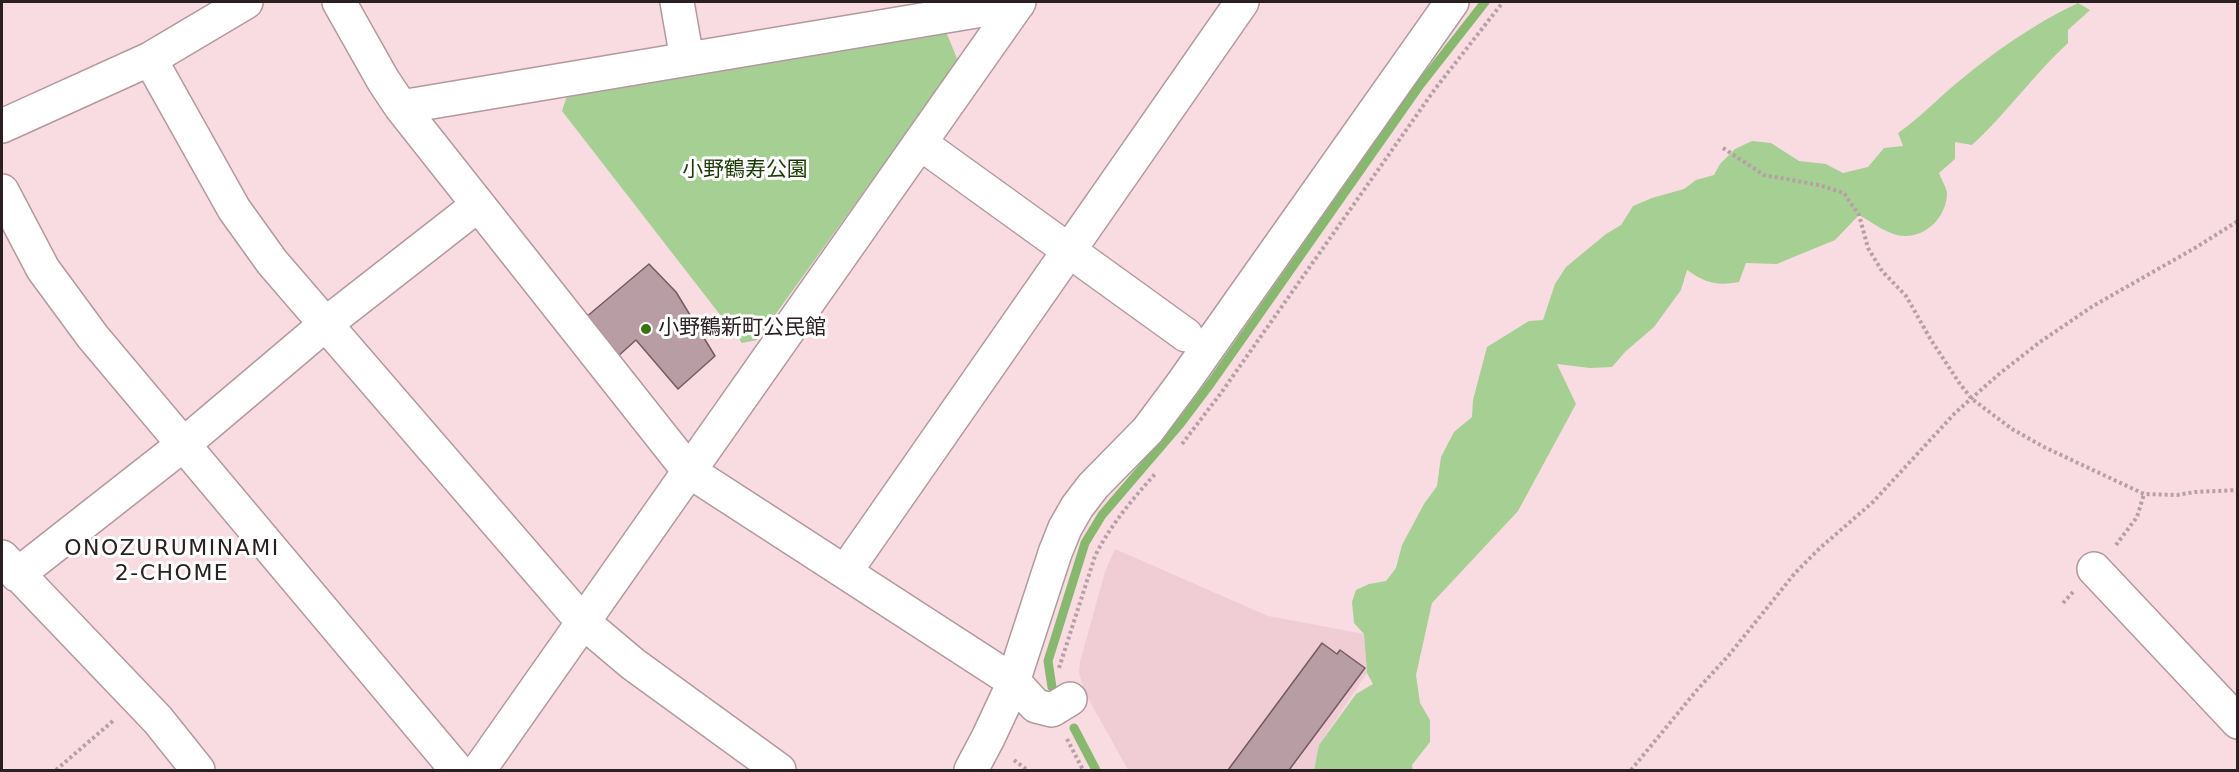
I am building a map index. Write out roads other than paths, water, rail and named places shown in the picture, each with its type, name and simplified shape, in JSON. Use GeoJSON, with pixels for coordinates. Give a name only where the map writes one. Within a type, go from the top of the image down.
{"type":"FeatureCollection","features":[{"type":"Feature","properties":{"kind":"street"},"geometry":{"type":"LineString","coordinates":[[2,126],[150,59],[246,2]]}},
{"type":"Feature","properties":{"kind":"street"},"geometry":{"type":"LineString","coordinates":[[339,2],[401,107],[688,471],[1013,681],[1036,706],[1052,710],[1070,699]]}},
{"type":"Feature","properties":{"kind":"street"},"geometry":{"type":"LineString","coordinates":[[677,2],[687,59]]}},
{"type":"Feature","properties":{"kind":"street"},"geometry":{"type":"LineString","coordinates":[[845,572],[1242,2]]}},
{"type":"Feature","properties":{"kind":"street"},"geometry":{"type":"LineString","coordinates":[[971,771],[1013,681],[1055,553],[1077,507],[1093,486],[1148,430],[1183,383],[1452,2]]}},
{"type":"Feature","properties":{"kind":"street"},"geometry":{"type":"LineString","coordinates":[[401,107],[1018,3]]}},
{"type":"Feature","properties":{"kind":"street"},"geometry":{"type":"LineString","coordinates":[[479,771],[582,621],[1018,3]]}},
{"type":"Feature","properties":{"kind":"street"},"geometry":{"type":"LineString","coordinates":[[150,59],[234,208],[272,262],[582,621],[633,664],[779,771]]}},
{"type":"Feature","properties":{"kind":"street"},"geometry":{"type":"LineString","coordinates":[[920,143],[1186,335]]}},
{"type":"Feature","properties":{"kind":"street"},"geometry":{"type":"LineString","coordinates":[[2,191],[43,269],[93,337],[457,771]]}},
{"type":"Feature","properties":{"kind":"street"},"geometry":{"type":"LineString","coordinates":[[198,771],[158,720],[9,566],[184,444],[327,323],[478,205]]}},
{"type":"Feature","properties":{"kind":"street"},"geometry":{"type":"LineString","coordinates":[[2094,569],[2238,722]]}},
{"type":"Feature","properties":{"kind":"waterway"},"geometry":{"type":"LineString","coordinates":[[1052,687],[1048,661],[1085,543],[1102,515],[1180,424],[1211,383],[1420,85],[1485,2]]}},
{"type":"Feature","properties":{"kind":"waterway"},"geometry":{"type":"LineString","coordinates":[[1074,728],[1096,770]]}},
{"type":"Feature","properties":{"kind":"place","name":"小野鶴新町公民館"},"geometry":{"type":"Point","coordinates":[646,329]}},
{"type":"Feature","properties":{"kind":"district","name":"ONOZURUMINAMI 2-CHOME"},"geometry":{"type":"Point","coordinates":[172,562]}},
{"type":"Feature","properties":{"kind":"park label","name":"小野鶴寿公園"},"geometry":{"type":"Point","coordinates":[745,171]}}]}
